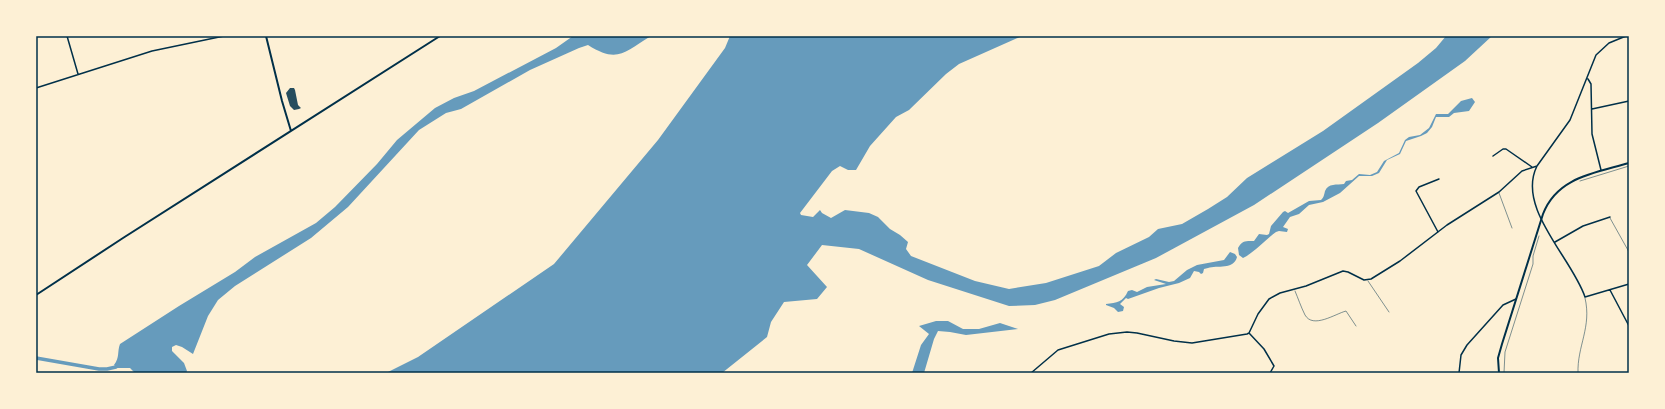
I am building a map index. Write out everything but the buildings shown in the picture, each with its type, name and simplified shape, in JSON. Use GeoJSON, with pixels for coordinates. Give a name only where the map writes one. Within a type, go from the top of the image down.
{"type":"FeatureCollection","features":[{"type":"Feature","properties":{"kind":"street"},"geometry":{"type":"LineString","coordinates":[[67,36],[78,74]]}},
{"type":"Feature","properties":{"kind":"street"},"geometry":{"type":"LineString","coordinates":[[36,88],[152,52],[224,36]]}},
{"type":"Feature","properties":{"kind":"street"},"geometry":{"type":"LineString","coordinates":[[266,36],[291,131]]}},
{"type":"Feature","properties":{"kind":"street"},"geometry":{"type":"LineString","coordinates":[[36,295],[440,36]]}},
{"type":"Feature","properties":{"kind":"street"},"geometry":{"type":"LineString","coordinates":[[1626,36],[1613,40],[1602,48],[1595,58],[1588,79],[1570,120],[1537,166],[1533,179],[1532,190],[1534,201],[1541,220],[1578,280],[1585,297],[1629,284]]}},
{"type":"Feature","properties":{"kind":"street"},"geometry":{"type":"LineString","coordinates":[[1588,79],[1591,84],[1593,139],[1602,171]]}},
{"type":"Feature","properties":{"kind":"street"},"geometry":{"type":"LineString","coordinates":[[1591,109],[1629,101]]}},
{"type":"Feature","properties":{"kind":"street"},"geometry":{"type":"LineString","coordinates":[[1493,156],[1503,149],[1506,149],[1532,168]]}},
{"type":"Feature","properties":{"kind":"street"},"geometry":{"type":"LineString","coordinates":[[1499,373],[1499,354],[1541,220],[1550,199],[1561,187],[1576,179],[1629,163]]}},
{"type":"Feature","properties":{"kind":"street"},"geometry":{"type":"LineString","coordinates":[[1031,373],[1058,350],[1109,334],[1133,332],[1178,342],[1192,343],[1244,335],[1249,332],[1256,317],[1266,302],[1280,293],[1312,284],[1343,271],[1367,280],[1394,266],[1438,232],[1498,192],[1522,172],[1537,166]]}},
{"type":"Feature","properties":{"kind":"street"},"geometry":{"type":"LineString","coordinates":[[1438,232],[1416,191],[1419,187],[1439,179]]}},
{"type":"Feature","properties":{"kind":"street"},"geometry":{"type":"LineString","coordinates":[[1555,242],[1583,226],[1610,217]]}},
{"type":"Feature","properties":{"kind":"street"},"geometry":{"type":"LineString","coordinates":[[1610,290],[1629,326]]}},
{"type":"Feature","properties":{"kind":"street"},"geometry":{"type":"LineString","coordinates":[[1460,373],[1461,355],[1468,345],[1503,305],[1516,299]]}},
{"type":"Feature","properties":{"kind":"street"},"geometry":{"type":"LineString","coordinates":[[1249,332],[1264,349],[1274,366],[1270,373]]}},
{"type":"Feature","properties":{"kind":"lane"},"geometry":{"type":"LineString","coordinates":[[1498,192],[1512,228]]}},
{"type":"Feature","properties":{"kind":"lane"},"geometry":{"type":"LineString","coordinates":[[1610,217],[1629,252]]}},
{"type":"Feature","properties":{"kind":"lane"},"geometry":{"type":"LineString","coordinates":[[1367,280],[1389,312]]}},
{"type":"Feature","properties":{"kind":"lane"},"geometry":{"type":"LineString","coordinates":[[1294,290],[1304,314],[1310,320],[1316,321],[1346,311],[1356,326]]}},
{"type":"Feature","properties":{"kind":"lane"},"geometry":{"type":"LineString","coordinates":[[1578,373],[1580,354],[1585,336],[1587,320],[1585,297]]}},
{"type":"Feature","properties":{"kind":"path"},"geometry":{"type":"LineString","coordinates":[[1580,181],[1629,166]]}},
{"type":"Feature","properties":{"kind":"path"},"geometry":{"type":"LineString","coordinates":[[1504,373],[1504,352],[1533,264],[1533,256],[1539,236]]}},
{"type":"Feature","properties":{"kind":"water"},"geometry":{"type":"Polygon","coordinates":[[[573,36],[651,36],[621,54],[607,54],[588,45],[579,48],[530,70],[461,109],[446,113],[419,130],[348,207],[311,238],[235,286],[218,300],[208,316],[193,354],[176,345],[172,347],[172,351],[184,363],[187,371],[186,373],[135,373],[130,368],[117,368],[114,365],[117,359],[120,344],[235,272],[255,257],[316,223],[335,207],[377,164],[397,140],[435,108],[454,98],[474,91],[556,48],[573,36]]]}},
{"type":"Feature","properties":{"kind":"water"},"geometry":{"type":"Polygon","coordinates":[[[730,36],[1022,36],[959,64],[946,74],[909,110],[896,117],[870,146],[856,170],[848,170],[840,166],[832,171],[800,213],[801,215],[813,217],[820,210],[822,213],[831,218],[845,210],[869,213],[878,217],[890,229],[908,242],[906,249],[911,256],[975,281],[1009,289],[1046,283],[1099,266],[1116,253],[1149,237],[1158,229],[1182,224],[1227,197],[1247,178],[1323,131],[1418,63],[1436,48],[1446,36],[1492,36],[1465,61],[1378,123],[1254,205],[1156,258],[1055,300],[1035,305],[1009,306],[928,280],[859,249],[822,245],[807,265],[827,287],[817,299],[784,302],[771,322],[767,337],[722,373],[386,373],[418,357],[554,264],[658,140],[725,48],[730,36]]]}},
{"type":"Feature","properties":{"kind":"water"},"geometry":{"type":"Polygon","coordinates":[[[1472,98],[1475,102],[1469,111],[1454,113],[1449,117],[1436,117],[1432,127],[1427,133],[1406,141],[1400,154],[1387,160],[1379,173],[1372,176],[1359,176],[1340,193],[1323,202],[1309,205],[1299,214],[1290,217],[1283,227],[1288,229],[1287,232],[1276,232],[1243,258],[1239,255],[1238,248],[1241,244],[1254,241],[1259,234],[1269,234],[1271,226],[1283,212],[1285,211],[1288,213],[1309,201],[1321,200],[1326,188],[1330,186],[1344,184],[1346,181],[1352,180],[1359,174],[1370,175],[1377,172],[1384,161],[1399,153],[1405,140],[1409,137],[1420,135],[1429,128],[1436,114],[1448,114],[1461,101],[1472,98]]]}},
{"type":"Feature","properties":{"kind":"water"},"geometry":{"type":"Polygon","coordinates":[[[1230,252],[1235,254],[1237,257],[1232,264],[1204,269],[1203,273],[1201,274],[1194,271],[1190,278],[1179,283],[1159,288],[1128,299],[1126,298],[1120,304],[1124,307],[1123,311],[1118,312],[1114,308],[1106,305],[1122,300],[1128,291],[1132,290],[1137,292],[1147,287],[1166,284],[1154,280],[1156,279],[1169,282],[1174,281],[1187,270],[1197,265],[1224,260],[1230,252]]]}},
{"type":"Feature","properties":{"kind":"water"},"geometry":{"type":"Polygon","coordinates":[[[936,321],[948,321],[963,329],[979,329],[1000,323],[1018,329],[966,335],[938,331],[934,339],[924,373],[912,373],[921,345],[929,334],[919,326],[936,321]]]}},
{"type":"Feature","properties":{"kind":"waterway"},"geometry":{"type":"LineString","coordinates":[[36,358],[99,369],[116,367]]}}]}
